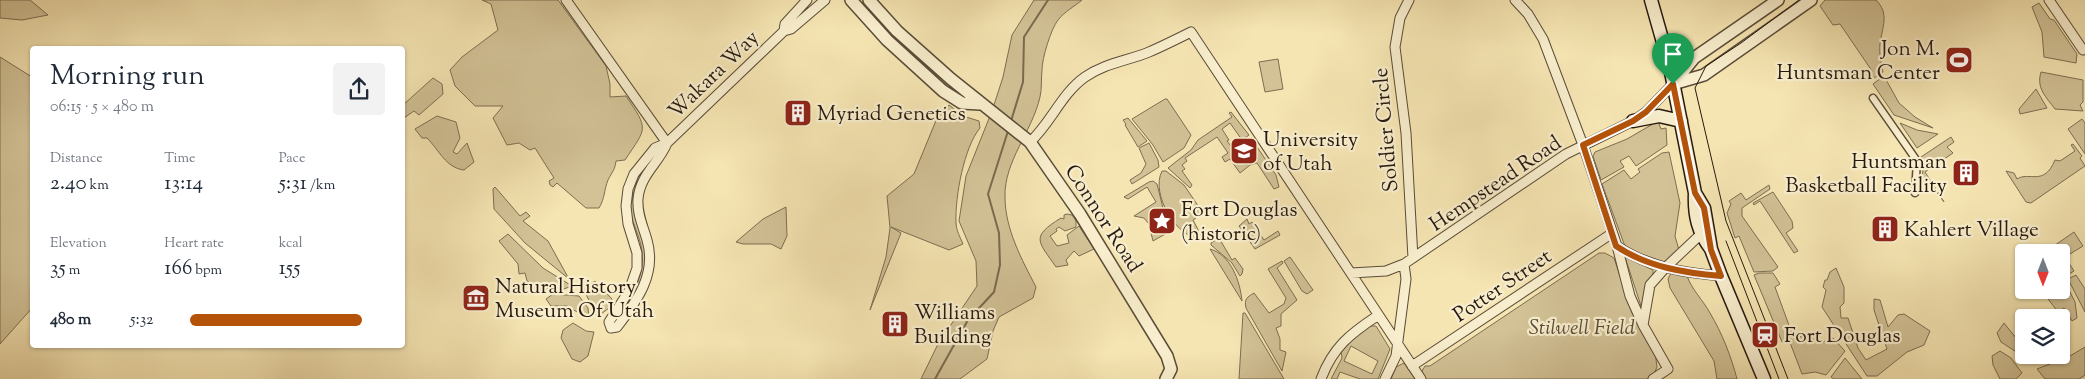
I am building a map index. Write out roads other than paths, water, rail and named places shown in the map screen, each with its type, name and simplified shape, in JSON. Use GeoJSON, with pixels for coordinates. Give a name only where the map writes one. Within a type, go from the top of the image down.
{"type":"FeatureCollection","features":[{"type":"Feature","properties":{"kind":"main road"},"geometry":{"type":"LineString","coordinates":[[1651,0],[1673,84],[1695,193],[1694,210],[1700,235],[1711,250]]}},
{"type":"Feature","properties":{"kind":"main road"},"geometry":{"type":"LineString","coordinates":[[1633,121],[1659,116],[1680,121]]}},
{"type":"Feature","properties":{"kind":"main road"},"geometry":{"type":"LineString","coordinates":[[1695,193],[1704,208],[1711,250],[1764,379]]}},
{"type":"Feature","properties":{"kind":"street"},"geometry":{"type":"LineString","coordinates":[[566,0],[667,143]]}},
{"type":"Feature","properties":{"kind":"street","name":"Wakara Way"},"geometry":{"type":"LineString","coordinates":[[784,31],[785,24],[807,0]]}},
{"type":"Feature","properties":{"kind":"street","name":"Wakara Way"},"geometry":{"type":"LineString","coordinates":[[667,143],[662,155],[645,176],[638,199],[639,215],[649,250],[649,266],[646,280],[642,291],[626,316],[617,327],[611,328],[609,322],[629,291],[637,268],[638,252],[626,216],[628,189],[634,174],[655,148],[667,143],[784,31],[792,29],[825,0]]}},
{"type":"Feature","properties":{"kind":"street"},"geometry":{"type":"LineString","coordinates":[[851,0],[887,40],[943,91],[962,103],[980,104]]}},
{"type":"Feature","properties":{"kind":"street","name":"Connor Road"},"geometry":{"type":"LineString","coordinates":[[868,0],[897,31],[970,93],[980,104],[1030,142],[1059,182],[1126,286],[1167,356],[1168,375]]}},
{"type":"Feature","properties":{"kind":"street","name":"Soldier Circle"},"geometry":{"type":"LineString","coordinates":[[1409,0],[1400,18],[1395,47],[1406,133],[1413,258]]}},
{"type":"Feature","properties":{"kind":"street"},"geometry":{"type":"LineString","coordinates":[[1515,0],[1528,14],[1543,39],[1583,145],[1630,296],[1643,325],[1668,369],[1653,379]]}},
{"type":"Feature","properties":{"kind":"street"},"geometry":{"type":"LineString","coordinates":[[1673,84],[1694,58],[1778,0]]}},
{"type":"Feature","properties":{"kind":"street"},"geometry":{"type":"LineString","coordinates":[[1673,84],[1704,75],[1811,0]]}},
{"type":"Feature","properties":{"kind":"street"},"geometry":{"type":"LineString","coordinates":[[2049,0],[2083,50]]}},
{"type":"Feature","properties":{"kind":"street"},"geometry":{"type":"LineString","coordinates":[[1030,142],[1042,131],[1071,89],[1084,78],[1117,61],[1149,52],[1191,32],[1351,273],[1377,316],[1421,379]]}},
{"type":"Feature","properties":{"kind":"street","name":"Hempstead Road"},"geometry":{"type":"LineString","coordinates":[[1351,273],[1386,271],[1404,264],[1566,154],[1633,121],[1646,112],[1673,84]]}},
{"type":"Feature","properties":{"kind":"street"},"geometry":{"type":"LineString","coordinates":[[1873,98],[1917,162],[1915,193]]}},
{"type":"Feature","properties":{"kind":"street","name":"Potter Street"},"geometry":{"type":"LineString","coordinates":[[1412,366],[1611,234]]}},
{"type":"Feature","properties":{"kind":"street"},"geometry":{"type":"LineString","coordinates":[[1643,325],[1648,291],[1665,268],[1700,235]]}},
{"type":"Feature","properties":{"kind":"street"},"geometry":{"type":"LineString","coordinates":[[1616,246],[1627,253],[1665,268],[1721,276]]}},
{"type":"Feature","properties":{"kind":"street"},"geometry":{"type":"LineString","coordinates":[[1385,379],[1396,356],[1406,279],[1404,264]]}},
{"type":"Feature","properties":{"kind":"street"},"geometry":{"type":"LineString","coordinates":[[1321,379],[1331,355],[1340,344],[1377,316]]}},
{"type":"Feature","properties":{"kind":"waterway"},"geometry":{"type":"LineString","coordinates":[[1011,121],[1023,82],[1024,37],[1048,0]]}},
{"type":"Feature","properties":{"kind":"waterway"},"geometry":{"type":"LineString","coordinates":[[935,379],[968,320],[994,292],[1000,265],[999,233],[988,194],[1008,131]]}},
{"type":"Feature","properties":{"kind":"tram line"},"geometry":{"type":"LineString","coordinates":[[1788,379],[1726,221],[1695,88],[1706,66],[1799,0]]}},
{"type":"Feature","properties":{"kind":"tram line"},"geometry":{"type":"LineString","coordinates":[[1726,241],[1779,379]]}},
{"type":"Feature","properties":{"kind":"place","name":"Jon M. Huntsman Center"},"geometry":{"type":"Point","coordinates":[1959,60]}},
{"type":"Feature","properties":{"kind":"place","name":"Myriad Genetics"},"geometry":{"type":"Point","coordinates":[798,113]}},
{"type":"Feature","properties":{"kind":"place","name":"University of Utah"},"geometry":{"type":"Point","coordinates":[1244,151]}},
{"type":"Feature","properties":{"kind":"place","name":"Huntsman Basketball Facility"},"geometry":{"type":"Point","coordinates":[1966,173]}},
{"type":"Feature","properties":{"kind":"place","name":"Fort Douglas (historic)"},"geometry":{"type":"Point","coordinates":[1162,221]}},
{"type":"Feature","properties":{"kind":"place","name":"Kahlert Village"},"geometry":{"type":"Point","coordinates":[1885,229]}},
{"type":"Feature","properties":{"kind":"place","name":"Natural History Museum Of Utah"},"geometry":{"type":"Point","coordinates":[476,298]}},
{"type":"Feature","properties":{"kind":"place","name":"Williams Building"},"geometry":{"type":"Point","coordinates":[895,324]}},
{"type":"Feature","properties":{"kind":"place","name":"Fort Douglas"},"geometry":{"type":"Point","coordinates":[1765,335]}},
{"type":"Feature","properties":{"kind":"park label","name":"Stilwell Field"},"geometry":{"type":"Point","coordinates":[1582,327]}}]}
